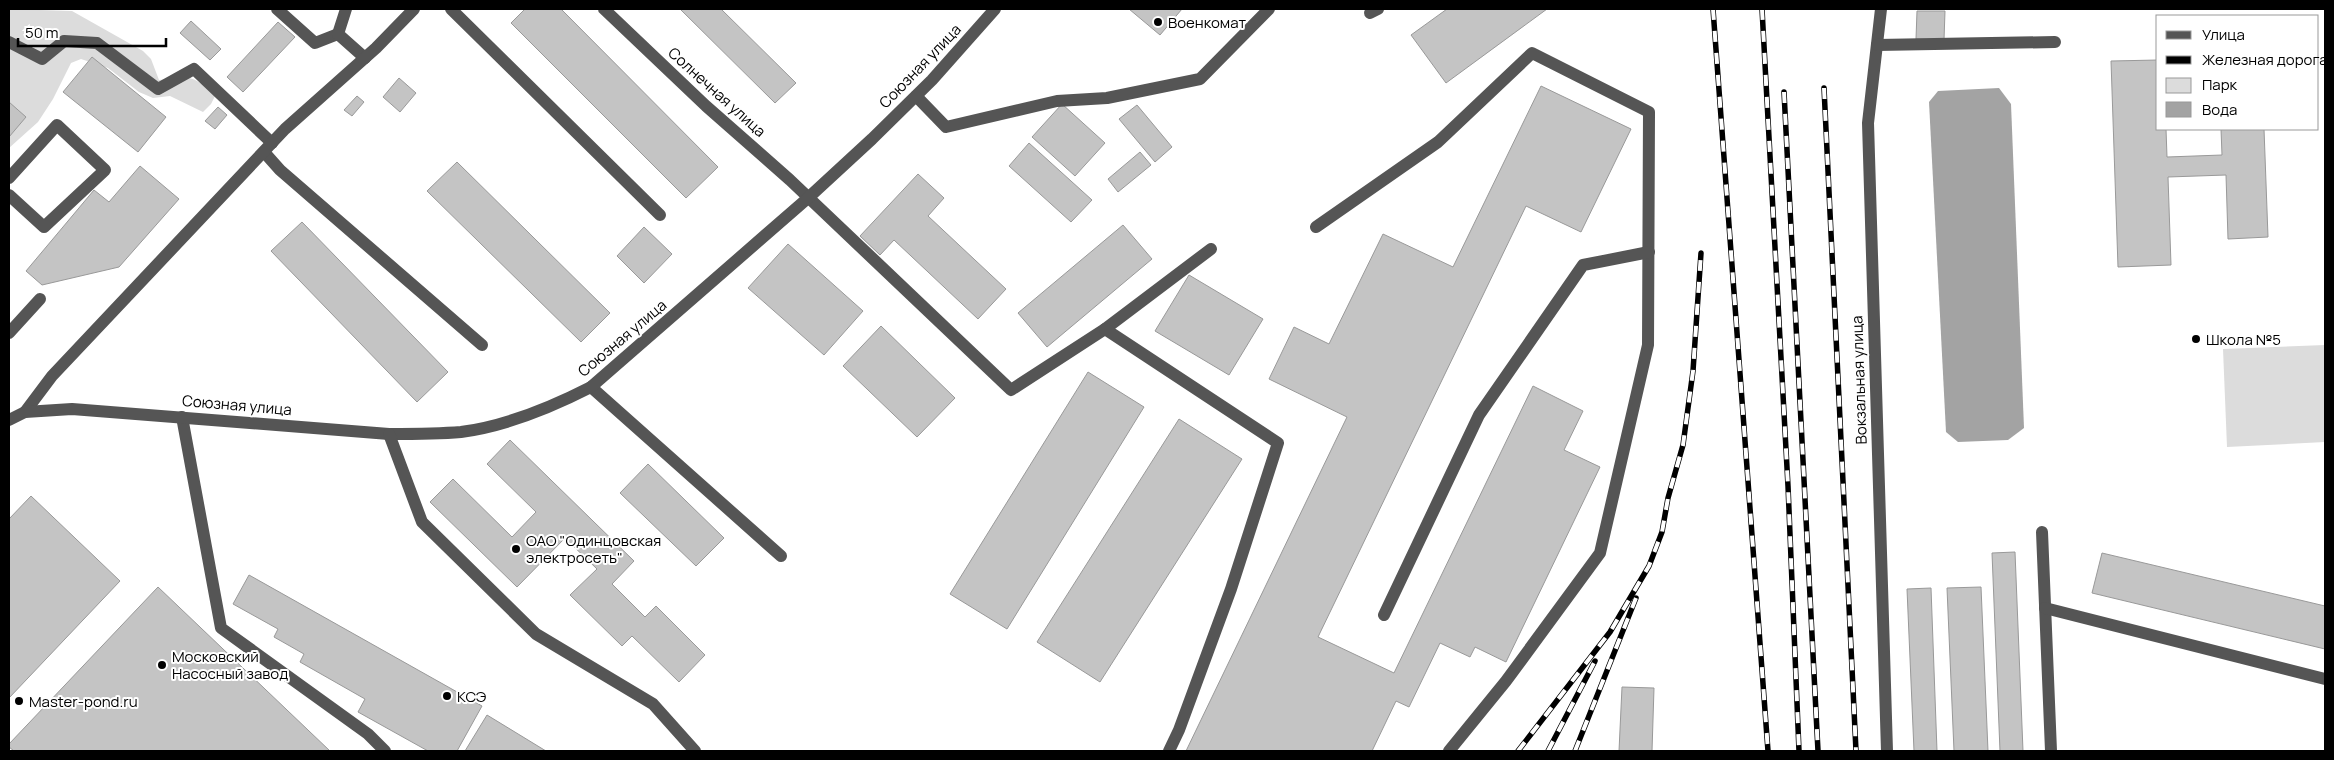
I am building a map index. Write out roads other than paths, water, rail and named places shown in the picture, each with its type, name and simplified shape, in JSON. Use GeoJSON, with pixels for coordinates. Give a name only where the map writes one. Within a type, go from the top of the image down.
{"type":"FeatureCollection","features":[{"type":"Feature","properties":{"kind":"street"},"geometry":{"type":"LineString","coordinates":[[277,9],[315,43],[338,34]]}},
{"type":"Feature","properties":{"kind":"street"},"geometry":{"type":"LineString","coordinates":[[338,34],[346,9]]}},
{"type":"Feature","properties":{"kind":"street"},"geometry":{"type":"LineString","coordinates":[[25,412],[52,376],[268,147],[365,58],[414,9]]}},
{"type":"Feature","properties":{"kind":"street"},"geometry":{"type":"LineString","coordinates":[[451,9],[638,191],[660,215]]}},
{"type":"Feature","properties":{"kind":"street","name":"Солнечная улица"},"geometry":{"type":"LineString","coordinates":[[604,9],[1011,390],[1105,329]]}},
{"type":"Feature","properties":{"kind":"street","name":"Союзная улица"},"geometry":{"type":"LineString","coordinates":[[9,418],[25,412],[72,408],[389,434],[464,432],[499,424],[554,406],[591,387],[808,198],[916,96],[996,9]]}},
{"type":"Feature","properties":{"kind":"street"},"geometry":{"type":"LineString","coordinates":[[916,96],[946,127],[1057,101],[1107,98],[1200,79],[1269,9]]}},
{"type":"Feature","properties":{"kind":"street","name":"Вокзальная улица"},"geometry":{"type":"LineString","coordinates":[[1881,9],[1868,123],[1887,751]]}},
{"type":"Feature","properties":{"kind":"street"},"geometry":{"type":"LineString","coordinates":[[338,34],[365,58]]}},
{"type":"Feature","properties":{"kind":"street"},"geometry":{"type":"LineString","coordinates":[[9,42],[42,59],[64,41],[97,43],[158,89],[194,69],[268,147],[280,170],[482,345]]}},
{"type":"Feature","properties":{"kind":"street"},"geometry":{"type":"LineString","coordinates":[[1877,45],[2055,42]]}},
{"type":"Feature","properties":{"kind":"street"},"geometry":{"type":"LineString","coordinates":[[1316,228],[1438,142],[1532,53],[1649,112],[1648,346],[1600,553],[1506,681],[1448,751]]}},
{"type":"Feature","properties":{"kind":"street"},"geometry":{"type":"LineString","coordinates":[[9,178],[56,125],[105,170],[44,227],[9,195]]}},
{"type":"Feature","properties":{"kind":"street"},"geometry":{"type":"LineString","coordinates":[[1169,751],[1179,730],[1230,589],[1278,443],[1105,329],[1211,249]]}},
{"type":"Feature","properties":{"kind":"street"},"geometry":{"type":"LineString","coordinates":[[1384,615],[1479,415],[1583,265],[1649,252]]}},
{"type":"Feature","properties":{"kind":"street"},"geometry":{"type":"LineString","coordinates":[[9,333],[40,299]]}},
{"type":"Feature","properties":{"kind":"street"},"geometry":{"type":"LineString","coordinates":[[591,387],[780,556]]}},
{"type":"Feature","properties":{"kind":"street"},"geometry":{"type":"LineString","coordinates":[[182,417],[222,628],[368,734],[386,751]]}},
{"type":"Feature","properties":{"kind":"street"},"geometry":{"type":"LineString","coordinates":[[389,434],[422,522],[536,634],[653,704],[695,751]]}},
{"type":"Feature","properties":{"kind":"street"},"geometry":{"type":"LineString","coordinates":[[2042,532],[2051,751]]}},
{"type":"Feature","properties":{"kind":"street"},"geometry":{"type":"LineString","coordinates":[[2045,608],[2325,679]]}},
{"type":"Feature","properties":{"kind":"water"},"geometry":{"type":"Polygon","coordinates":[[[1999,88],[2011,104],[2024,428],[2008,440],[1958,442],[1946,432],[1929,102],[1938,91],[1999,88]]]}},
{"type":"Feature","properties":{"kind":"railway"},"geometry":{"type":"LineString","coordinates":[[1713,9],[1768,751]]}},
{"type":"Feature","properties":{"kind":"railway"},"geometry":{"type":"LineString","coordinates":[[1762,9],[1788,486],[1799,751]]}},
{"type":"Feature","properties":{"kind":"railway"},"geometry":{"type":"LineString","coordinates":[[1824,88],[1856,751]]}},
{"type":"Feature","properties":{"kind":"railway"},"geometry":{"type":"LineString","coordinates":[[1784,92],[1818,751]]}},
{"type":"Feature","properties":{"kind":"railway"},"geometry":{"type":"LineString","coordinates":[[1518,751],[1610,632],[1649,566],[1662,532],[1668,498],[1683,445],[1693,371],[1701,253]]}},
{"type":"Feature","properties":{"kind":"railway"},"geometry":{"type":"LineString","coordinates":[[1575,751],[1636,598]]}},
{"type":"Feature","properties":{"kind":"railway"},"geometry":{"type":"LineString","coordinates":[[1548,751],[1595,661]]}},
{"type":"Feature","properties":{"kind":"place","name":"Военкомат"},"geometry":{"type":"Point","coordinates":[1158,22]}},
{"type":"Feature","properties":{"kind":"place","name":"Школа №5"},"geometry":{"type":"Point","coordinates":[2196,339]}},
{"type":"Feature","properties":{"kind":"place","name":"ОАО \"Одинцовская электросеть\""},"geometry":{"type":"Point","coordinates":[516,549]}},
{"type":"Feature","properties":{"kind":"place","name":"Московский Насосный завод"},"geometry":{"type":"Point","coordinates":[162,665]}},
{"type":"Feature","properties":{"kind":"place","name":"КСЭ"},"geometry":{"type":"Point","coordinates":[447,696]}},
{"type":"Feature","properties":{"kind":"place","name":"Master-pond.ru"},"geometry":{"type":"Point","coordinates":[19,701]}}]}
